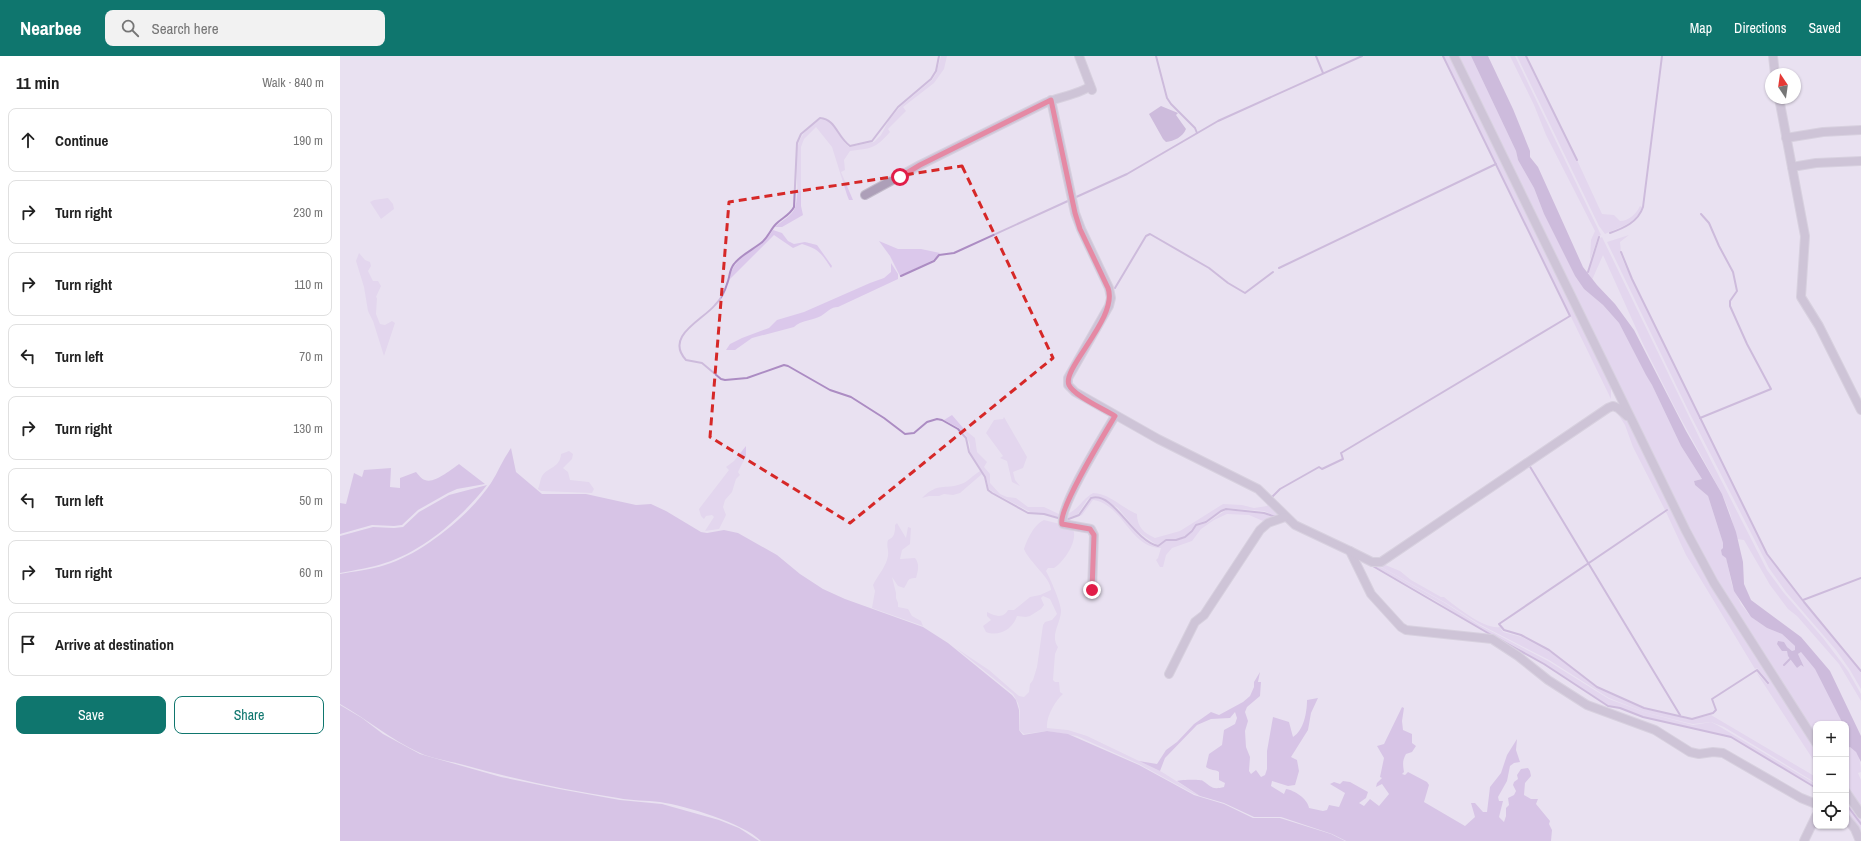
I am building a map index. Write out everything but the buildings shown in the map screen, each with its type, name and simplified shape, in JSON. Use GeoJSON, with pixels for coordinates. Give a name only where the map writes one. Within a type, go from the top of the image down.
{"type":"FeatureCollection","features":[{"type":"Feature","properties":{"kind":"street"},"geometry":{"type":"LineString","coordinates":[[865,195],[926,162],[1051,100],[1091,88],[1079,56]]}},
{"type":"Feature","properties":{"kind":"street"},"geometry":{"type":"LineString","coordinates":[[1454,56],[1686,531],[1714,582],[1813,738]]}},
{"type":"Feature","properties":{"kind":"street"},"geometry":{"type":"LineString","coordinates":[[1773,56],[1774,68]]}},
{"type":"Feature","properties":{"kind":"street"},"geometry":{"type":"LineString","coordinates":[[1051,100],[1075,213],[1080,229],[1108,288],[1111,298],[1106,313],[1068,378],[1068,385],[1075,392],[1115,416],[1258,489],[1271,500],[1285,517],[1295,525],[1372,562],[1382,562],[1612,406],[1614,403],[1614,385]]}},
{"type":"Feature","properties":{"kind":"street"},"geometry":{"type":"LineString","coordinates":[[1780,104],[1805,236],[1801,297],[1832,351],[1861,410]]}},
{"type":"Feature","properties":{"kind":"street"},"geometry":{"type":"LineString","coordinates":[[1786,138],[1823,132],[1861,130]]}},
{"type":"Feature","properties":{"kind":"street"},"geometry":{"type":"LineString","coordinates":[[1792,167],[1816,163],[1861,161]]}},
{"type":"Feature","properties":{"kind":"street"},"geometry":{"type":"LineString","coordinates":[[1612,406],[1618,408],[1632,422]]}},
{"type":"Feature","properties":{"kind":"street"},"geometry":{"type":"LineString","coordinates":[[1092,590],[1094,535],[1090,529],[1062,524],[1062,517],[1071,495],[1115,416]]}},
{"type":"Feature","properties":{"kind":"street"},"geometry":{"type":"LineString","coordinates":[[1169,674],[1195,622],[1204,615],[1260,530],[1268,523],[1285,517]]}},
{"type":"Feature","properties":{"kind":"street"},"geometry":{"type":"LineString","coordinates":[[1350,551],[1371,594],[1401,627],[1406,630],[1492,640],[1518,656],[1548,680],[1587,705],[1655,730],[1690,752],[1699,754],[1713,752],[1723,753],[1801,798],[1813,803]]}},
{"type":"Feature","properties":{"kind":"street"},"geometry":{"type":"LineString","coordinates":[[1849,799],[1861,814]]}},
{"type":"Feature","properties":{"kind":"street"},"geometry":{"type":"LineString","coordinates":[[1804,841],[1813,822]]}},
{"type":"Feature","properties":{"kind":"street"},"geometry":{"type":"LineString","coordinates":[[1849,822],[1855,829],[1860,841]]}},
{"type":"Feature","properties":{"kind":"highlighted area"},"geometry":{"type":"Polygon","coordinates":[[[962,166],[1053,358],[850,523],[710,437],[729,202],[962,166]]]}},
{"type":"Feature","properties":{"kind":"shaded area"},"geometry":{"type":"Polygon","coordinates":[[[941,56],[947,56],[944,69],[934,83],[903,107],[906,111],[888,129],[890,132],[885,138],[873,147],[850,151],[844,160],[845,170],[841,172],[853,200],[849,200],[847,195],[832,147],[816,127],[804,139],[801,147],[801,206],[803,215],[782,227],[775,227],[789,216],[795,208],[797,197],[796,154],[798,144],[803,134],[812,125],[822,119],[829,121],[835,126],[843,141],[849,147],[874,142],[881,135],[889,120],[900,107],[932,80],[936,74],[941,56]]]}},
{"type":"Feature","properties":{"kind":"shaded area"},"geometry":{"type":"Polygon","coordinates":[[[1444,56],[1452,56],[1611,385],[1611,399],[1444,56]]]}},
{"type":"Feature","properties":{"kind":"shaded area"},"geometry":{"type":"Polygon","coordinates":[[[1456,56],[1471,56],[1516,151],[1518,160],[1534,188],[1544,214],[1575,276],[1584,289],[1603,305],[1619,323],[1652,385],[1681,446],[1702,479],[1694,481],[1695,485],[1708,496],[1723,543],[1732,585],[1741,604],[1751,617],[1767,628],[1782,634],[1795,646],[1795,650],[1792,651],[1787,647],[1787,651],[1797,668],[1801,665],[1804,667],[1798,654],[1801,652],[1807,658],[1825,685],[1842,721],[1813,721],[1813,735],[1715,582],[1456,56]]]}},
{"type":"Feature","properties":{"kind":"shaded area"},"geometry":{"type":"Polygon","coordinates":[[[1471,56],[1488,56],[1513,109],[1530,151],[1530,157],[1538,167],[1583,267],[1615,304],[1634,330],[1686,431],[1722,494],[1736,532],[1743,562],[1744,584],[1751,600],[1801,637],[1830,671],[1861,736],[1861,762],[1856,752],[1849,748],[1849,721],[1841,721],[1815,669],[1801,652],[1798,654],[1804,667],[1801,665],[1797,668],[1788,656],[1787,651],[1782,651],[1777,644],[1778,641],[1784,642],[1792,651],[1795,650],[1795,646],[1782,634],[1767,628],[1751,617],[1734,591],[1726,558],[1722,555],[1721,550],[1723,548],[1723,543],[1708,496],[1695,485],[1694,481],[1702,479],[1681,446],[1652,385],[1619,323],[1603,305],[1584,289],[1575,276],[1544,214],[1534,188],[1518,160],[1516,151],[1471,56]]]}},
{"type":"Feature","properties":{"kind":"shaded area"},"geometry":{"type":"Polygon","coordinates":[[[1510,56],[1515,56],[1601,235],[1598,237],[1590,260],[1591,240],[1595,231],[1546,135],[1534,105],[1510,56]]]}},
{"type":"Feature","properties":{"kind":"shaded area"},"geometry":{"type":"Polygon","coordinates":[[[1517,56],[1525,56],[1602,214],[1614,215],[1620,221],[1623,221],[1632,216],[1640,206],[1642,207],[1632,221],[1605,234],[1599,226],[1517,56]]]}},
{"type":"Feature","properties":{"kind":"shaded area"},"geometry":{"type":"Polygon","coordinates":[[[1161,106],[1178,113],[1176,115],[1186,129],[1185,132],[1178,138],[1172,141],[1166,142],[1163,139],[1149,114],[1161,106]]]}},
{"type":"Feature","properties":{"kind":"shaded area"},"geometry":{"type":"Polygon","coordinates":[[[388,198],[393,204],[394,209],[381,219],[370,202],[388,198]]]}},
{"type":"Feature","properties":{"kind":"shaded area"},"geometry":{"type":"Polygon","coordinates":[[[773,230],[782,233],[788,241],[794,244],[805,242],[817,245],[832,266],[831,268],[816,250],[802,244],[793,248],[774,235],[729,280],[736,264],[762,243],[773,230]]]}},
{"type":"Feature","properties":{"kind":"shaded area"},"geometry":{"type":"Polygon","coordinates":[[[1629,235],[1620,242],[1620,253],[1624,263],[1767,554],[1803,602],[1859,669],[1861,673],[1861,689],[1836,650],[1786,592],[1769,568],[1690,414],[1607,242],[1629,235]]]}},
{"type":"Feature","properties":{"kind":"shaded area"},"geometry":{"type":"Polygon","coordinates":[[[1602,237],[1700,439],[1767,570],[1848,671],[1861,694],[1861,701],[1839,664],[1797,616],[1788,609],[1770,585],[1744,540],[1737,539],[1730,513],[1722,494],[1675,408],[1644,346],[1603,255],[1592,280],[1588,272],[1600,238],[1602,237]]]}},
{"type":"Feature","properties":{"kind":"shaded area"},"geometry":{"type":"Polygon","coordinates":[[[879,241],[898,249],[921,249],[940,253],[933,260],[900,276],[890,256],[879,241]]]}},
{"type":"Feature","properties":{"kind":"shaded area"},"geometry":{"type":"Polygon","coordinates":[[[359,253],[365,260],[370,262],[371,266],[368,271],[373,281],[378,281],[381,286],[376,297],[376,314],[380,324],[385,325],[392,321],[395,323],[384,356],[373,321],[368,311],[364,287],[356,261],[359,253]]]}},
{"type":"Feature","properties":{"kind":"shaded area"},"geometry":{"type":"Polygon","coordinates":[[[891,263],[898,274],[898,279],[831,309],[818,318],[800,323],[794,327],[752,338],[735,350],[726,350],[730,344],[769,328],[777,320],[804,312],[884,278],[891,272],[891,263]]]}},
{"type":"Feature","properties":{"kind":"shaded area"},"geometry":{"type":"Polygon","coordinates":[[[1616,411],[1623,415],[1632,424],[1674,511],[1813,741],[1813,759],[1756,672],[1767,684],[1769,682],[1757,668],[1755,669],[1686,555],[1666,512],[1668,511],[1667,509],[1665,510],[1633,447],[1625,425],[1616,411]]]}},
{"type":"Feature","properties":{"kind":"shaded area"},"geometry":{"type":"Polygon","coordinates":[[[952,415],[964,429],[975,438],[977,452],[987,462],[984,467],[990,474],[990,483],[1000,494],[1007,497],[1016,498],[1028,507],[1044,507],[1061,515],[1060,518],[1047,514],[1032,513],[989,489],[986,477],[970,453],[970,445],[966,435],[959,428],[944,420],[952,415]]]}},
{"type":"Feature","properties":{"kind":"shaded area"},"geometry":{"type":"Polygon","coordinates":[[[1004,417],[1027,457],[1023,468],[1013,472],[1015,480],[1020,486],[1012,482],[1007,461],[1000,458],[1003,456],[986,433],[994,420],[1003,419],[1004,417]]]}},
{"type":"Feature","properties":{"kind":"shaded area"},"geometry":{"type":"Polygon","coordinates":[[[746,446],[746,456],[738,472],[740,475],[736,479],[732,492],[725,500],[723,507],[726,515],[719,529],[705,531],[714,517],[712,515],[706,516],[704,519],[701,516],[699,509],[729,470],[726,467],[734,461],[746,446]]]}},
{"type":"Feature","properties":{"kind":"shaded area"},"geometry":{"type":"Polygon","coordinates":[[[511,448],[516,472],[542,494],[586,494],[636,505],[651,504],[666,511],[701,532],[707,533],[724,530],[738,533],[777,555],[800,574],[823,589],[845,599],[923,627],[948,643],[1012,695],[1016,700],[1019,710],[1019,730],[1023,735],[1047,731],[1068,734],[1139,765],[1194,795],[1224,804],[1253,818],[1280,818],[1331,834],[1345,841],[761,841],[753,834],[728,822],[684,807],[660,802],[623,799],[560,788],[436,758],[409,748],[340,704],[340,574],[374,568],[399,560],[429,543],[444,532],[471,508],[482,495],[491,483],[511,448]]]}},
{"type":"Feature","properties":{"kind":"shaded area"},"geometry":{"type":"Polygon","coordinates":[[[569,451],[573,454],[572,459],[563,468],[568,472],[570,480],[589,482],[594,489],[592,493],[541,491],[538,489],[544,473],[556,465],[561,454],[569,451]]]}},
{"type":"Feature","properties":{"kind":"shaded area"},"geometry":{"type":"Polygon","coordinates":[[[459,464],[485,484],[457,489],[448,493],[418,510],[402,525],[372,525],[340,534],[340,503],[346,504],[354,473],[362,477],[364,470],[391,468],[390,487],[400,488],[400,478],[416,472],[421,478],[429,481],[438,478],[459,464]]]}},
{"type":"Feature","properties":{"kind":"shaded area"},"geometry":{"type":"Polygon","coordinates":[[[980,471],[982,474],[960,493],[922,498],[937,488],[955,486],[964,483],[980,471]]]}},
{"type":"Feature","properties":{"kind":"shaded area"},"geometry":{"type":"Polygon","coordinates":[[[487,485],[466,509],[442,531],[414,550],[380,565],[340,573],[340,536],[373,527],[403,527],[419,512],[449,495],[487,485]]]}},
{"type":"Feature","properties":{"kind":"shaded area"},"geometry":{"type":"Polygon","coordinates":[[[1093,493],[1105,495],[1137,514],[1138,523],[1142,529],[1155,538],[1180,531],[1223,504],[1242,505],[1254,508],[1267,506],[1270,501],[1281,515],[1278,517],[1264,511],[1225,508],[1206,521],[1198,523],[1186,535],[1178,539],[1166,539],[1157,545],[1137,531],[1118,508],[1098,496],[1092,496],[1087,500],[1078,514],[1066,519],[1064,515],[1076,508],[1093,493]]]}},
{"type":"Feature","properties":{"kind":"shaded area"},"geometry":{"type":"Polygon","coordinates":[[[1095,497],[1104,500],[1111,505],[1139,536],[1148,543],[1157,547],[1166,541],[1175,541],[1184,538],[1191,533],[1196,526],[1207,523],[1226,510],[1264,514],[1276,518],[1263,521],[1249,515],[1227,514],[1214,520],[1201,529],[1192,541],[1172,548],[1166,555],[1163,567],[1160,567],[1156,560],[1161,548],[1150,546],[1142,541],[1112,509],[1103,503],[1093,500],[1082,515],[1075,518],[1081,513],[1089,501],[1095,497]]]}},
{"type":"Feature","properties":{"kind":"shaded area"},"geometry":{"type":"Polygon","coordinates":[[[1044,520],[1072,527],[1074,532],[1074,538],[1070,550],[1066,556],[1054,568],[1048,568],[1046,571],[1061,609],[1055,634],[1058,647],[1055,654],[1053,680],[1055,682],[1059,682],[1060,692],[1063,694],[1052,710],[1048,719],[1047,728],[1068,730],[1087,736],[1162,772],[1200,796],[1139,764],[1077,736],[1047,731],[1024,734],[1019,730],[1020,710],[1013,694],[956,648],[989,670],[1019,696],[1024,697],[1029,692],[1030,684],[1033,680],[1037,667],[1043,625],[1045,622],[1052,620],[1057,614],[1050,599],[1043,596],[1041,598],[1044,605],[1041,609],[1030,616],[1017,616],[1012,625],[1005,631],[1000,633],[986,632],[983,626],[991,620],[987,616],[987,612],[999,616],[1004,615],[1008,610],[1014,610],[1030,597],[1040,595],[1051,590],[1050,585],[1044,575],[1030,559],[1024,549],[1034,529],[1044,520]]]}},
{"type":"Feature","properties":{"kind":"shaded area"},"geometry":{"type":"Polygon","coordinates":[[[897,523],[906,538],[908,527],[911,528],[910,544],[902,550],[900,559],[915,558],[918,563],[916,578],[909,580],[904,588],[898,586],[892,577],[898,607],[908,609],[912,616],[921,621],[923,626],[872,608],[875,591],[873,585],[887,560],[887,542],[893,536],[895,532],[895,525],[897,523]]]}},
{"type":"Feature","properties":{"kind":"shaded area"},"geometry":{"type":"Polygon","coordinates":[[[1358,557],[1372,562],[1445,603],[1479,625],[1548,661],[1609,699],[1644,712],[1693,725],[1711,722],[1813,782],[1813,785],[1731,737],[1643,717],[1620,708],[1608,706],[1518,648],[1477,627],[1436,601],[1358,557]]]}},
{"type":"Feature","properties":{"kind":"shaded area"},"geometry":{"type":"Polygon","coordinates":[[[1383,564],[1400,571],[1411,580],[1441,597],[1444,597],[1486,625],[1500,627],[1503,632],[1522,637],[1552,653],[1597,688],[1644,709],[1687,719],[1711,715],[1813,775],[1813,781],[1724,727],[1711,722],[1693,724],[1644,712],[1609,698],[1549,660],[1479,624],[1446,603],[1381,566],[1383,564]]]}},
{"type":"Feature","properties":{"kind":"shaded area"},"geometry":{"type":"Polygon","coordinates":[[[1260,672],[1258,682],[1261,682],[1260,696],[1247,707],[1245,712],[1248,721],[1245,731],[1246,747],[1250,757],[1249,771],[1251,774],[1256,770],[1261,777],[1265,775],[1267,769],[1267,751],[1273,717],[1289,722],[1293,737],[1300,730],[1302,725],[1307,700],[1318,698],[1311,713],[1308,730],[1291,757],[1297,760],[1299,771],[1295,785],[1288,786],[1272,781],[1271,786],[1284,794],[1286,789],[1293,791],[1306,801],[1309,808],[1323,811],[1327,810],[1329,805],[1339,807],[1345,793],[1330,784],[1334,782],[1340,784],[1343,781],[1350,782],[1368,792],[1366,798],[1359,803],[1364,806],[1370,799],[1379,806],[1389,794],[1382,784],[1376,787],[1377,783],[1382,778],[1380,777],[1384,758],[1377,746],[1384,744],[1402,707],[1404,708],[1402,721],[1403,730],[1412,734],[1412,743],[1416,746],[1412,752],[1406,754],[1405,756],[1403,763],[1404,772],[1402,774],[1405,775],[1408,772],[1427,782],[1429,785],[1424,802],[1465,826],[1475,817],[1471,803],[1475,803],[1483,812],[1487,812],[1490,787],[1501,773],[1507,755],[1517,739],[1516,750],[1520,762],[1514,763],[1510,766],[1507,781],[1498,797],[1499,801],[1503,801],[1499,817],[1504,822],[1506,808],[1509,805],[1508,798],[1514,795],[1516,791],[1513,785],[1518,779],[1517,775],[1521,769],[1528,768],[1531,776],[1525,783],[1524,795],[1531,799],[1538,799],[1536,804],[1550,821],[1549,824],[1552,830],[1551,841],[1346,841],[1332,834],[1281,817],[1254,817],[1224,803],[1200,796],[1177,781],[1201,780],[1214,788],[1224,787],[1225,783],[1219,780],[1219,772],[1206,767],[1209,754],[1222,745],[1224,730],[1235,724],[1237,718],[1235,712],[1230,718],[1211,719],[1197,725],[1165,758],[1160,771],[1139,761],[1157,764],[1166,750],[1177,742],[1194,724],[1211,712],[1219,715],[1243,702],[1250,696],[1254,687],[1254,682],[1260,672]]]}},
{"type":"Feature","properties":{"kind":"shaded area"},"geometry":{"type":"Polygon","coordinates":[[[340,705],[362,718],[383,734],[420,754],[501,777],[559,789],[620,800],[662,804],[719,820],[739,828],[759,841],[340,841],[340,705]]]}},
{"type":"Feature","properties":{"kind":"shaded area"},"geometry":{"type":"Polygon","coordinates":[[[1851,747],[1858,755],[1860,761],[1861,772],[1858,773],[1861,780],[1861,811],[1849,793],[1849,748],[1851,747]]]}},
{"type":"Feature","properties":{"kind":"shaded area"},"geometry":{"type":"Polygon","coordinates":[[[1850,799],[1861,817],[1861,839],[1849,820],[1850,799]]]}},
{"type":"Feature","properties":{"kind":"waterway"},"geometry":{"type":"LineString","coordinates":[[939,56],[936,71],[931,79],[898,107],[872,141],[850,146],[830,122],[820,118],[801,134],[797,143],[794,207],[776,224],[758,246],[743,255],[734,264],[725,290],[719,301],[682,336],[680,351],[686,360],[702,363],[721,379],[725,380],[747,378],[784,365],[788,366],[830,390],[851,397],[884,418],[905,434],[914,433],[927,422],[937,419],[942,420],[958,429],[966,438],[969,452],[985,477],[988,490],[1028,513],[1044,514],[1058,518]]}},
{"type":"Feature","properties":{"kind":"waterway"},"geometry":{"type":"LineString","coordinates":[[1156,56],[1167,98],[1195,128],[1197,133]]}},
{"type":"Feature","properties":{"kind":"waterway"},"geometry":{"type":"LineString","coordinates":[[1316,56],[1323,73]]}},
{"type":"Feature","properties":{"kind":"waterway"},"geometry":{"type":"LineString","coordinates":[[1074,198],[1127,174],[1218,121],[1362,56]]}},
{"type":"Feature","properties":{"kind":"waterway"},"geometry":{"type":"LineString","coordinates":[[1271,498],[1280,489],[1319,467],[1322,469],[1343,459],[1341,453],[1570,316],[1443,56]]}},
{"type":"Feature","properties":{"kind":"waterway"},"geometry":{"type":"LineString","coordinates":[[1526,56],[1577,160]]}},
{"type":"Feature","properties":{"kind":"waterway"},"geometry":{"type":"LineString","coordinates":[[1610,233],[1630,224],[1638,217],[1643,207],[1662,56]]}},
{"type":"Feature","properties":{"kind":"waterway"},"geometry":{"type":"LineString","coordinates":[[1279,268],[1496,164]]}},
{"type":"Feature","properties":{"kind":"waterway"},"geometry":{"type":"LineString","coordinates":[[901,276],[934,261],[939,255],[954,253],[1070,200]]}},
{"type":"Feature","properties":{"kind":"waterway"},"geometry":{"type":"LineString","coordinates":[[1700,418],[1771,389],[1747,344],[1730,306],[1730,301],[1737,291],[1733,272],[1709,223],[1701,214]]}},
{"type":"Feature","properties":{"kind":"waterway"},"geometry":{"type":"LineString","coordinates":[[1115,288],[1146,236],[1150,234],[1209,268],[1228,283],[1245,293],[1273,272]]}},
{"type":"Feature","properties":{"kind":"waterway"},"geometry":{"type":"LineString","coordinates":[[1588,272],[1599,237]]}},
{"type":"Feature","properties":{"kind":"waterway"},"geometry":{"type":"LineString","coordinates":[[1621,252],[1632,279],[1767,554],[1804,602],[1861,671]]}},
{"type":"Feature","properties":{"kind":"waterway"},"geometry":{"type":"LineString","coordinates":[[1529,465],[1680,715]]}},
{"type":"Feature","properties":{"kind":"waterway"},"geometry":{"type":"LineString","coordinates":[[1066,520],[1079,515],[1091,498],[1099,498],[1108,502],[1140,535],[1149,542],[1158,546],[1166,540],[1176,540],[1185,537],[1196,525],[1206,522],[1226,509],[1264,513],[1276,517]]}},
{"type":"Feature","properties":{"kind":"waterway"},"geometry":{"type":"LineString","coordinates":[[1667,510],[1499,624],[1504,630],[1521,635],[1549,650],[1597,687],[1644,708],[1692,719],[1713,713],[1716,710],[1712,699],[1757,670],[1768,683]]}},
{"type":"Feature","properties":{"kind":"waterway"},"geometry":{"type":"LineString","coordinates":[[1371,565],[1493,636]]}},
{"type":"Feature","properties":{"kind":"waterway"},"geometry":{"type":"LineString","coordinates":[[1803,600],[1861,578]]}},
{"type":"Feature","properties":{"kind":"waterway"},"geometry":{"type":"LineString","coordinates":[[1499,639],[1544,664],[1608,706],[1620,708],[1643,717],[1731,737],[1813,786]]}},
{"type":"Feature","properties":{"kind":"waterway"},"geometry":{"type":"LineString","coordinates":[[1784,665],[1790,659]]}},
{"type":"Feature","properties":{"kind":"waterway"},"geometry":{"type":"LineString","coordinates":[[1849,808],[1861,824]]}},
{"type":"Feature","properties":{"kind":"route"},"geometry":{"type":"LineString","coordinates":[[900,177],[949,150],[1051,100],[1054,108],[1075,213],[1080,229],[1108,288],[1111,298],[1106,313],[1068,378],[1068,385],[1075,392],[1115,416],[1071,495],[1062,517],[1062,524],[1090,529],[1093,531],[1095,539],[1092,590]]}}]}
